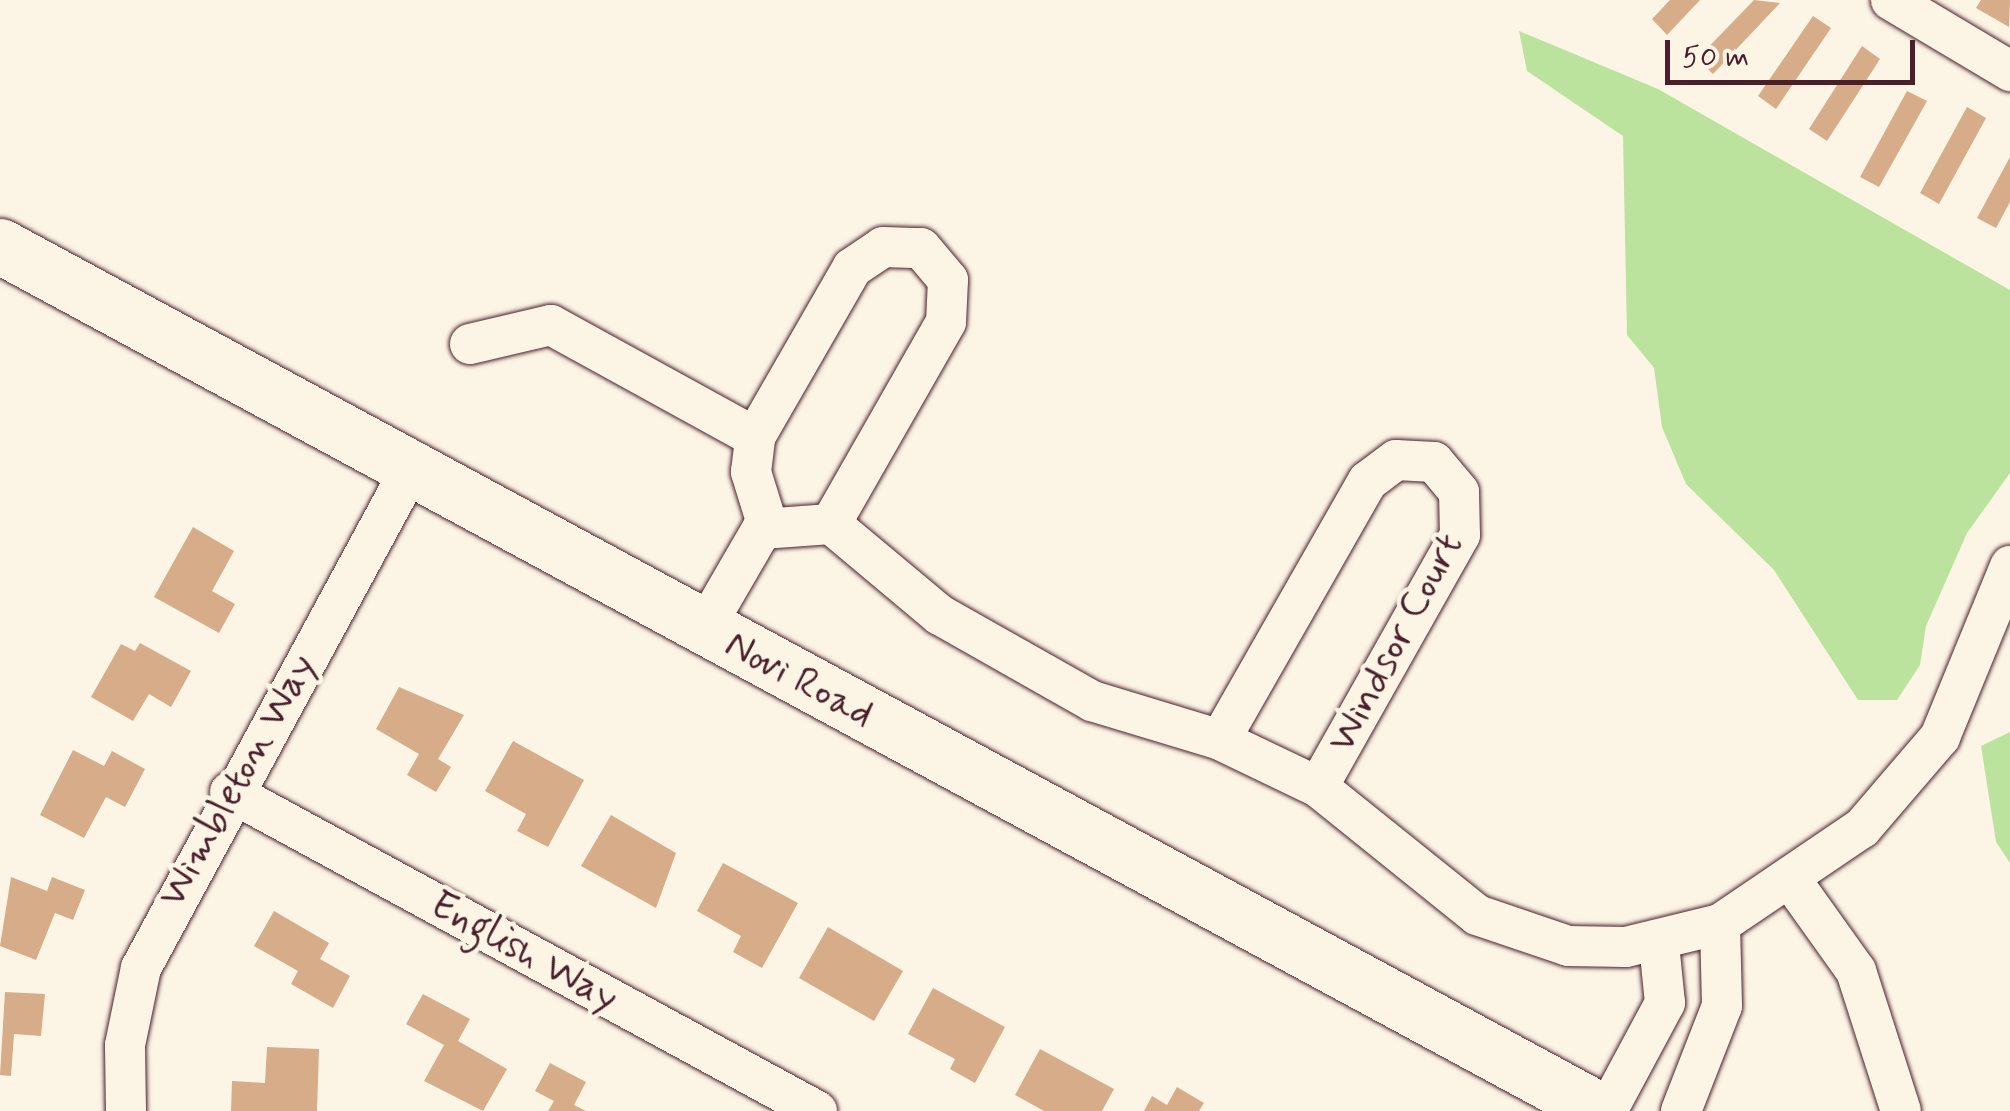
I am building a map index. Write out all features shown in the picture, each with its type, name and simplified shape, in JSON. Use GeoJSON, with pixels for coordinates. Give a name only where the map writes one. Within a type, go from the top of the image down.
{"type":"FeatureCollection","features":[{"type":"Feature","properties":{"kind":"main road","name":"Novi Road"},"geometry":{"type":"LineString","coordinates":[[0,246],[1604,1111]]}},
{"type":"Feature","properties":{"kind":"street"},"geometry":{"type":"LineString","coordinates":[[1891,0],[2010,71]]}},
{"type":"Feature","properties":{"kind":"street"},"geometry":{"type":"LineString","coordinates":[[704,629],[768,527],[751,472],[755,437],[852,268],[901,243],[937,262],[952,300],[946,322],[831,524]]}},
{"type":"Feature","properties":{"kind":"street"},"geometry":{"type":"LineString","coordinates":[[470,344],[552,325],[755,437]]}},
{"type":"Feature","properties":{"kind":"street","name":"Windsor Court"},"geometry":{"type":"LineString","coordinates":[[1220,740],[1368,480],[1396,460],[1434,462],[1459,492],[1460,535],[1318,786]]}},
{"type":"Feature","properties":{"kind":"street","name":"Wimbleton Way"},"geometry":{"type":"LineString","coordinates":[[126,1111],[125,1044],[141,968],[230,792],[410,470]]}},
{"type":"Feature","properties":{"kind":"street"},"geometry":{"type":"LineString","coordinates":[[768,527],[831,524],[980,640],[1092,701],[1220,740],[1318,786],[1477,916],[1568,946],[1659,944],[1720,924],[1791,880],[1862,828],[1940,737],[2010,566]]}},
{"type":"Feature","properties":{"kind":"street","name":"English Way"},"geometry":{"type":"LineString","coordinates":[[230,792],[817,1111]]}},
{"type":"Feature","properties":{"kind":"street"},"geometry":{"type":"LineString","coordinates":[[1791,880],[1856,971],[1901,1111]]}},
{"type":"Feature","properties":{"kind":"street"},"geometry":{"type":"LineString","coordinates":[[1682,1111],[1722,1006],[1720,924]]}},
{"type":"Feature","properties":{"kind":"street"},"geometry":{"type":"LineString","coordinates":[[1604,1111],[1665,1004],[1659,944]]}},
{"type":"Feature","properties":{"kind":"green space"},"geometry":{"type":"Polygon","coordinates":[[[1519,31],[1658,89],[2010,290],[2010,473],[1967,533],[1926,626],[1920,665],[1897,700],[1858,700],[1774,570],[1686,484],[1662,427],[1654,368],[1627,335],[1623,136],[1527,71],[1519,31]]]}},
{"type":"Feature","properties":{"kind":"green space"},"geometry":{"type":"Polygon","coordinates":[[[2010,732],[2010,863],[1996,842],[1981,746],[2010,732]]]}},
{"type":"Feature","properties":{"kind":"building"},"geometry":{"type":"Polygon","coordinates":[[[1670,0],[1700,0],[1667,35],[1652,19],[1670,0]]]}},
{"type":"Feature","properties":{"kind":"building"},"geometry":{"type":"Polygon","coordinates":[[[1754,0],[1780,3],[1713,74],[1697,59],[1754,0]]]}},
{"type":"Feature","properties":{"kind":"building"},"geometry":{"type":"Polygon","coordinates":[[[1981,0],[2010,0],[2009,27],[1976,8],[1981,0]]]}},
{"type":"Feature","properties":{"kind":"building"},"geometry":{"type":"Polygon","coordinates":[[[1813,16],[1831,28],[1776,109],[1758,96],[1813,16]]]}},
{"type":"Feature","properties":{"kind":"building"},"geometry":{"type":"Polygon","coordinates":[[[1862,46],[1880,59],[1827,141],[1809,129],[1862,46]]]}},
{"type":"Feature","properties":{"kind":"building"},"geometry":{"type":"Polygon","coordinates":[[[1907,91],[1927,101],[1879,187],[1860,177],[1907,91]]]}},
{"type":"Feature","properties":{"kind":"building"},"geometry":{"type":"Polygon","coordinates":[[[1967,107],[1986,118],[1939,204],[1920,193],[1967,107]]]}},
{"type":"Feature","properties":{"kind":"building"},"geometry":{"type":"Polygon","coordinates":[[[2010,157],[2010,202],[1996,228],[1977,218],[2010,157]]]}},
{"type":"Feature","properties":{"kind":"building"},"geometry":{"type":"Polygon","coordinates":[[[193,527],[234,551],[212,591],[235,604],[219,633],[154,597],[193,527]]]}},
{"type":"Feature","properties":{"kind":"building"},"geometry":{"type":"Polygon","coordinates":[[[140,643],[191,671],[171,707],[149,694],[133,721],[91,697],[121,644],[135,651],[140,643]]]}},
{"type":"Feature","properties":{"kind":"building"},"geometry":{"type":"Polygon","coordinates":[[[399,687],[464,715],[438,759],[451,767],[436,792],[407,775],[419,754],[376,729],[399,687]]]}},
{"type":"Feature","properties":{"kind":"building"},"geometry":{"type":"Polygon","coordinates":[[[513,741],[584,780],[548,847],[517,831],[526,814],[485,791],[513,741]]]}},
{"type":"Feature","properties":{"kind":"building"},"geometry":{"type":"Polygon","coordinates":[[[73,750],[104,766],[112,751],[145,769],[125,807],[106,797],[84,838],[40,815],[73,750]]]}},
{"type":"Feature","properties":{"kind":"building"},"geometry":{"type":"Polygon","coordinates":[[[611,815],[676,853],[656,908],[581,866],[611,815]]]}},
{"type":"Feature","properties":{"kind":"building"},"geometry":{"type":"Polygon","coordinates":[[[723,863],[798,903],[762,968],[733,952],[741,936],[697,911],[723,863]]]}},
{"type":"Feature","properties":{"kind":"building"},"geometry":{"type":"Polygon","coordinates":[[[11,877],[47,891],[52,877],[85,890],[73,920],[55,913],[36,960],[0,946],[11,877]]]}},
{"type":"Feature","properties":{"kind":"building"},"geometry":{"type":"Polygon","coordinates":[[[274,911],[329,943],[320,959],[350,976],[333,1008],[291,984],[298,971],[254,946],[274,911]]]}},
{"type":"Feature","properties":{"kind":"building"},"geometry":{"type":"Polygon","coordinates":[[[828,927],[903,971],[874,1021],[799,978],[828,927]]]}},
{"type":"Feature","properties":{"kind":"building"},"geometry":{"type":"Polygon","coordinates":[[[933,988],[1005,1027],[975,1083],[950,1069],[955,1059],[908,1034],[933,988]]]}},
{"type":"Feature","properties":{"kind":"building"},"geometry":{"type":"Polygon","coordinates":[[[5,992],[45,994],[41,1036],[14,1034],[11,1076],[0,1075],[5,992]]]}},
{"type":"Feature","properties":{"kind":"building"},"geometry":{"type":"Polygon","coordinates":[[[423,994],[470,1019],[458,1041],[507,1069],[483,1111],[424,1081],[444,1045],[406,1024],[423,994]]]}},
{"type":"Feature","properties":{"kind":"building"},"geometry":{"type":"Polygon","coordinates":[[[267,1047],[319,1049],[317,1111],[231,1111],[232,1081],[265,1083],[267,1047]]]}},
{"type":"Feature","properties":{"kind":"building"},"geometry":{"type":"Polygon","coordinates":[[[1040,1049],[1114,1089],[1102,1111],[1044,1111],[1015,1095],[1040,1049]]]}},
{"type":"Feature","properties":{"kind":"building"},"geometry":{"type":"Polygon","coordinates":[[[550,1063],[586,1082],[574,1105],[586,1111],[548,1111],[554,1101],[535,1091],[550,1063]]]}},
{"type":"Feature","properties":{"kind":"building"},"geometry":{"type":"Polygon","coordinates":[[[1177,1087],[1204,1103],[1199,1111],[1144,1111],[1152,1096],[1167,1105],[1177,1087]]]}}]}
